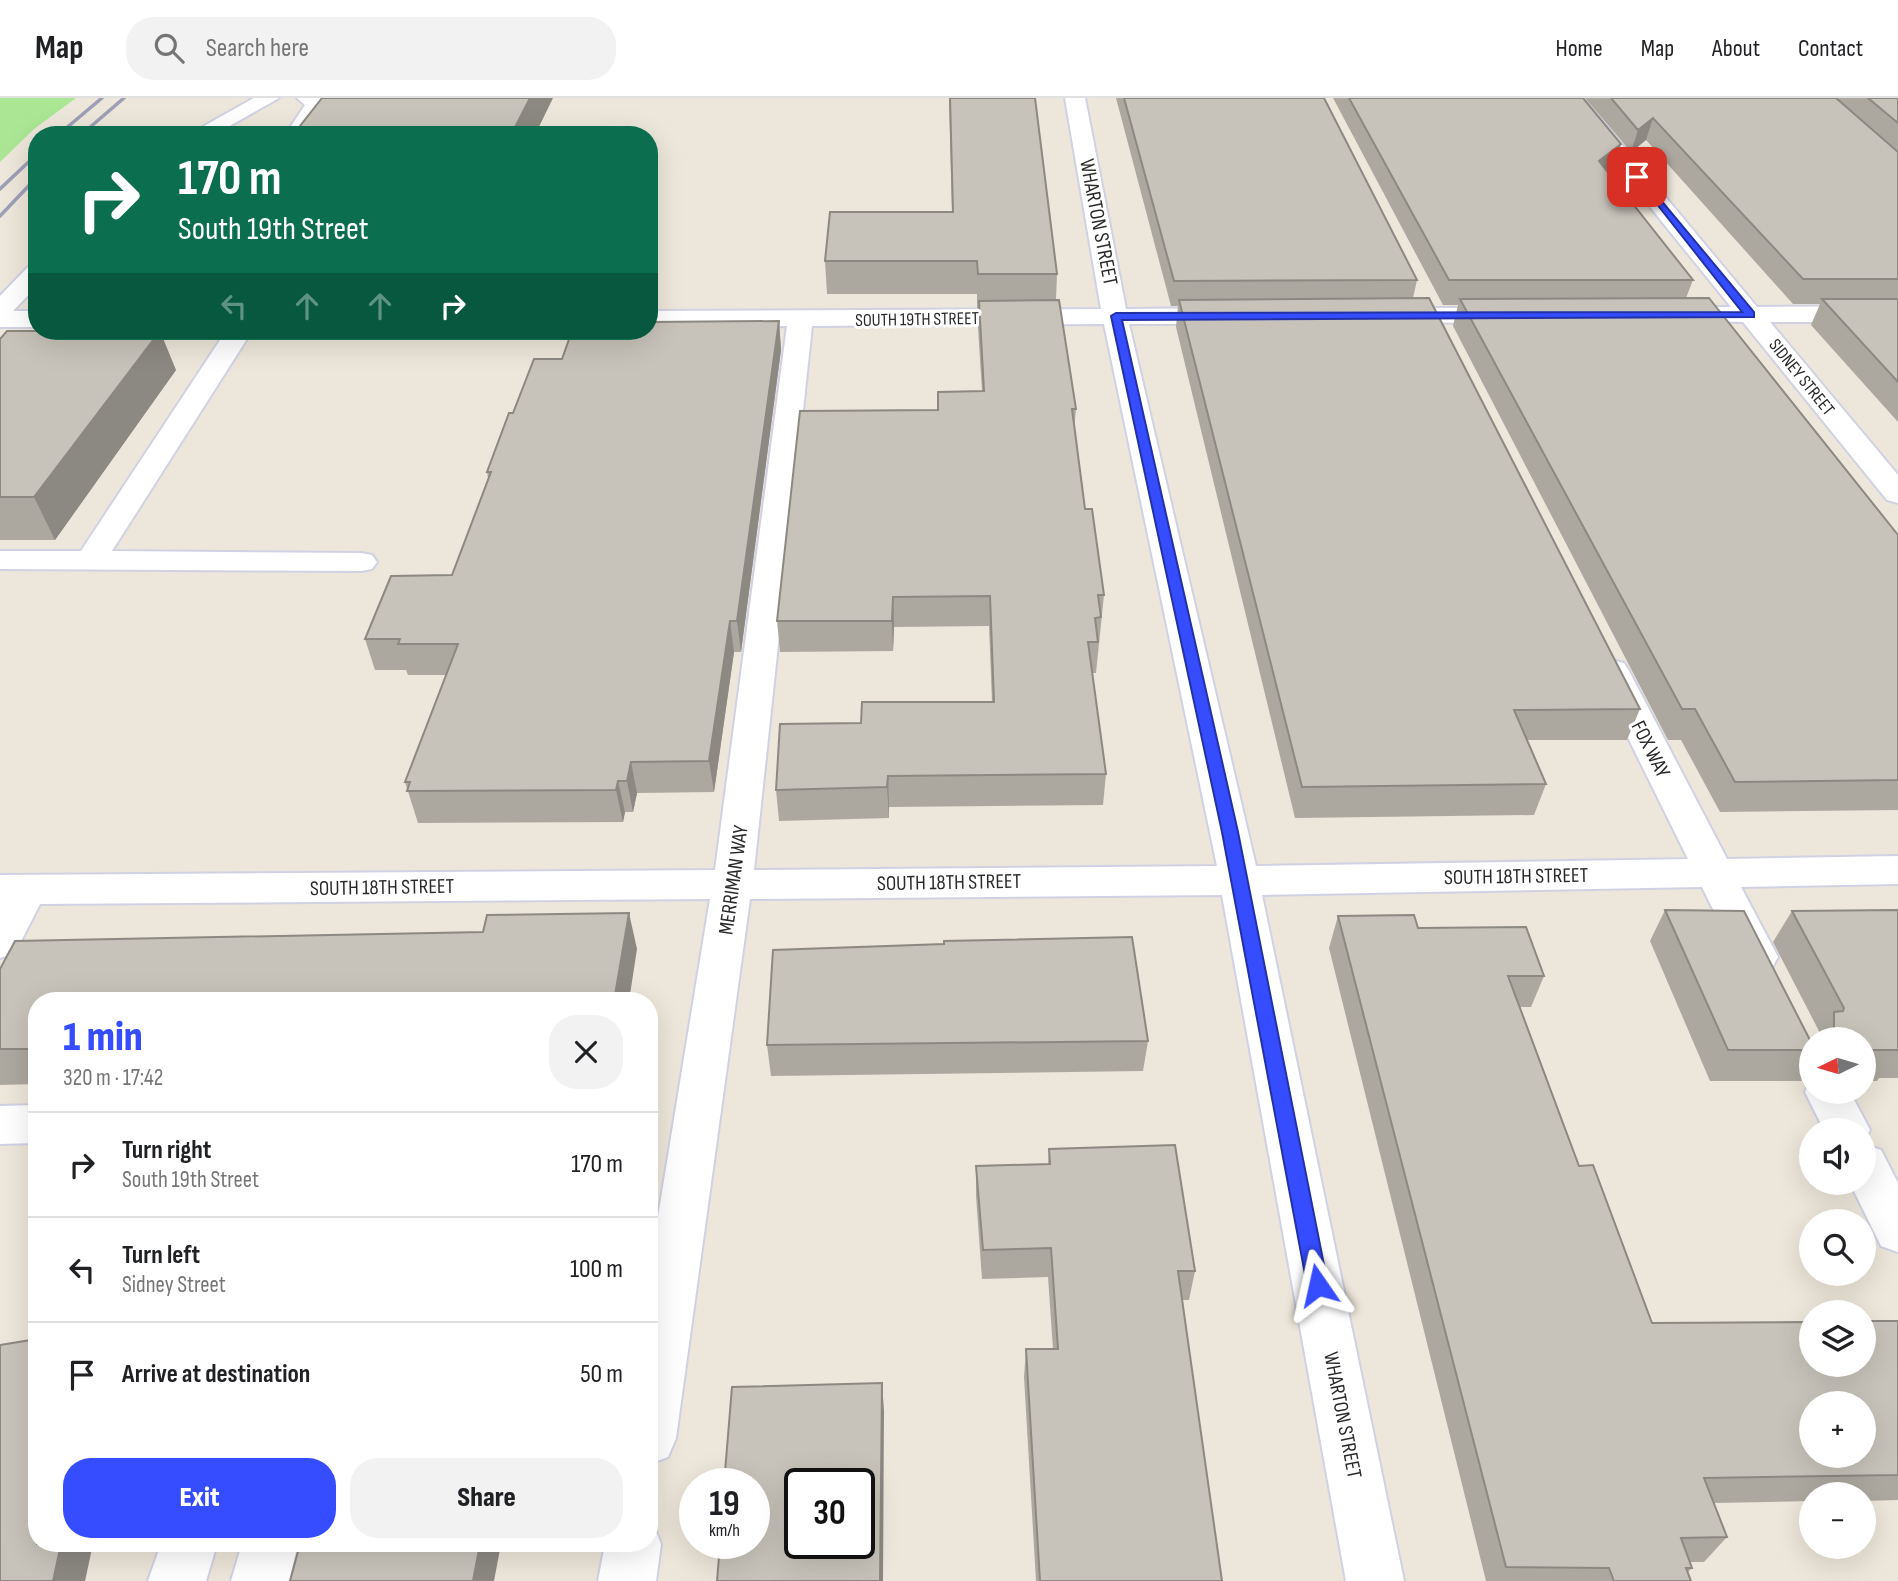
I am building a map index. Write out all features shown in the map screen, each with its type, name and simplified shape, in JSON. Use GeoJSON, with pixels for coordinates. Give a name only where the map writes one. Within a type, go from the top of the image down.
{"type":"FeatureCollection","features":[{"type":"Feature","properties":{"kind":"street"},"geometry":{"type":"LineString","coordinates":[[215,126],[269,98]]}},
{"type":"Feature","properties":{"kind":"street"},"geometry":{"type":"LineString","coordinates":[[301,126],[316,103],[307,98]]}},
{"type":"Feature","properties":{"kind":"street","name":"WHARTON STREET"},"geometry":{"type":"LineString","coordinates":[[1075,98],[1116,316],[1239,879],[1375,1581]]}},
{"type":"Feature","properties":{"kind":"street","name":"SIDNEY STREET"},"geometry":{"type":"LineString","coordinates":[[1572,98],[1898,494]]}},
{"type":"Feature","properties":{"kind":"street"},"geometry":{"type":"LineString","coordinates":[[0,310],[28,281]]}},
{"type":"Feature","properties":{"kind":"street"},"geometry":{"type":"LineString","coordinates":[[1639,315],[1898,314]]}},
{"type":"Feature","properties":{"kind":"street","name":"SOUTH 19TH STREET"},"geometry":{"type":"LineString","coordinates":[[658,319],[1252,316]]}},
{"type":"Feature","properties":{"kind":"street"},"geometry":{"type":"LineString","coordinates":[[1363,316],[1529,316]]}},
{"type":"Feature","properties":{"kind":"street"},"geometry":{"type":"LineString","coordinates":[[0,319],[28,319]]}},
{"type":"Feature","properties":{"kind":"street","name":"MERRIMAN WAY"},"geometry":{"type":"LineString","coordinates":[[658,1379],[733,884],[800,320]]}},
{"type":"Feature","properties":{"kind":"street"},"geometry":{"type":"LineString","coordinates":[[91,560],[233,340]]}},
{"type":"Feature","properties":{"kind":"street"},"geometry":{"type":"LineString","coordinates":[[0,560],[361,562]]}},
{"type":"Feature","properties":{"kind":"street","name":"FOX WAY"},"geometry":{"type":"LineString","coordinates":[[1601,650],[1775,991]]}},
{"type":"Feature","properties":{"kind":"street","name":"SOUTH 18TH STREET"},"geometry":{"type":"LineString","coordinates":[[13,890],[1898,870]]}},
{"type":"Feature","properties":{"kind":"street"},"geometry":{"type":"LineString","coordinates":[[0,942],[13,890]]}},
{"type":"Feature","properties":{"kind":"street"},"geometry":{"type":"LineString","coordinates":[[0,1125],[28,1124]]}},
{"type":"Feature","properties":{"kind":"street"},"geometry":{"type":"LineString","coordinates":[[1876,1188],[1898,1231]]}},
{"type":"Feature","properties":{"kind":"street"},"geometry":{"type":"LineString","coordinates":[[177,1581],[186,1552]]}},
{"type":"Feature","properties":{"kind":"street"},"geometry":{"type":"LineString","coordinates":[[260,1581],[268,1552]]}},
{"type":"Feature","properties":{"kind":"street"},"geometry":{"type":"LineString","coordinates":[[627,1581],[632,1552]]}},
{"type":"Feature","properties":{"kind":"green space"},"geometry":{"type":"Polygon","coordinates":[[[0,98],[76,98],[38,126],[28,126],[28,135],[0,162],[0,98]]]}},
{"type":"Feature","properties":{"kind":"building"},"geometry":{"type":"Polygon","coordinates":[[[322,98],[530,98],[516,126],[300,126],[322,98]]]}},
{"type":"Feature","properties":{"kind":"building"},"geometry":{"type":"Polygon","coordinates":[[[950,98],[1035,98],[1057,274],[978,274],[977,261],[825,261],[830,212],[953,212],[950,98]]]}},
{"type":"Feature","properties":{"kind":"building"},"geometry":{"type":"Polygon","coordinates":[[[1124,98],[1324,98],[1417,280],[1174,281],[1124,98]]]}},
{"type":"Feature","properties":{"kind":"building"},"geometry":{"type":"Polygon","coordinates":[[[1349,98],[1583,98],[1621,144],[1599,161],[1693,280],[1449,280],[1349,98]]]}},
{"type":"Feature","properties":{"kind":"building"},"geometry":{"type":"Polygon","coordinates":[[[1611,98],[1836,98],[1898,152],[1898,279],[1803,279],[1653,118],[1638,130],[1611,98]]]}},
{"type":"Feature","properties":{"kind":"building"},"geometry":{"type":"Polygon","coordinates":[[[1868,98],[1898,98],[1898,123],[1868,98]]]}},
{"type":"Feature","properties":{"kind":"building"},"geometry":{"type":"Polygon","coordinates":[[[1429,298],[1640,709],[1514,710],[1546,784],[1302,787],[1179,300],[1429,298]]]}},
{"type":"Feature","properties":{"kind":"building"},"geometry":{"type":"Polygon","coordinates":[[[1709,298],[1898,535],[1898,780],[1735,782],[1695,709],[1682,709],[1460,299],[1709,298]]]}},
{"type":"Feature","properties":{"kind":"building"},"geometry":{"type":"Polygon","coordinates":[[[1822,299],[1898,299],[1898,382],[1822,299]]]}},
{"type":"Feature","properties":{"kind":"building"},"geometry":{"type":"Polygon","coordinates":[[[1059,300],[1076,409],[1072,409],[1085,509],[1092,509],[1104,595],[1098,595],[1101,617],[1095,618],[1098,642],[1088,642],[1106,774],[888,776],[887,787],[776,790],[780,724],[861,723],[862,702],[994,702],[990,596],[893,597],[892,621],[777,621],[800,411],[938,410],[938,392],[984,391],[979,301],[1059,300]]]}},
{"type":"Feature","properties":{"kind":"building"},"geometry":{"type":"Polygon","coordinates":[[[779,321],[737,621],[730,621],[709,761],[631,762],[627,781],[618,781],[616,790],[407,791],[410,782],[405,782],[458,644],[398,644],[400,639],[365,639],[391,576],[452,575],[491,472],[487,472],[509,413],[513,413],[534,359],[562,359],[569,340],[658,340],[658,322],[779,321]]]}},
{"type":"Feature","properties":{"kind":"building"},"geometry":{"type":"Polygon","coordinates":[[[7,331],[28,331],[28,340],[153,340],[34,497],[0,497],[0,339],[7,331]]]}},
{"type":"Feature","properties":{"kind":"building"},"geometry":{"type":"Polygon","coordinates":[[[1665,910],[1744,911],[1803,1027],[1799,1027],[1799,1050],[1728,1050],[1665,910]]]}},
{"type":"Feature","properties":{"kind":"building"},"geometry":{"type":"Polygon","coordinates":[[[1898,910],[1898,1050],[1876,1050],[1876,1027],[1834,1027],[1834,1012],[1843,1011],[1844,1008],[1792,911],[1898,910]]]}},
{"type":"Feature","properties":{"kind":"building"},"geometry":{"type":"Polygon","coordinates":[[[629,913],[616,992],[28,992],[28,1049],[0,1049],[0,969],[15,941],[483,932],[487,915],[629,913]]]}},
{"type":"Feature","properties":{"kind":"building"},"geometry":{"type":"Polygon","coordinates":[[[1414,915],[1418,928],[1526,927],[1544,976],[1508,976],[1579,1166],[1593,1165],[1652,1323],[1799,1322],[1799,1377],[1876,1377],[1876,1321],[1898,1321],[1898,1475],[1704,1478],[1727,1537],[1681,1538],[1692,1568],[1686,1568],[1691,1581],[1614,1581],[1609,1568],[1506,1567],[1338,916],[1414,915]]]}},
{"type":"Feature","properties":{"kind":"building"},"geometry":{"type":"Polygon","coordinates":[[[1132,937],[1148,1041],[767,1045],[773,950],[944,944],[944,941],[1132,937]]]}},
{"type":"Feature","properties":{"kind":"building"},"geometry":{"type":"Polygon","coordinates":[[[1175,1145],[1195,1271],[1178,1271],[1222,1581],[1040,1581],[1026,1349],[1058,1349],[1051,1248],[983,1250],[976,1166],[1050,1164],[1049,1149],[1175,1145]]]}},
{"type":"Feature","properties":{"kind":"building"},"geometry":{"type":"Polygon","coordinates":[[[28,1340],[28,1552],[59,1552],[53,1581],[0,1581],[0,1345],[28,1340]]]}},
{"type":"Feature","properties":{"kind":"building"},"geometry":{"type":"Polygon","coordinates":[[[882,1383],[880,1581],[717,1581],[719,1559],[770,1559],[770,1468],[725,1468],[732,1387],[882,1383]]]}},
{"type":"Feature","properties":{"kind":"building"},"geometry":{"type":"Polygon","coordinates":[[[298,1552],[478,1552],[473,1581],[290,1581],[298,1552]]]}},
{"type":"Feature","properties":{"kind":"railway"},"geometry":{"type":"LineString","coordinates":[[69,126],[102,98]]}},
{"type":"Feature","properties":{"kind":"railway"},"geometry":{"type":"LineString","coordinates":[[91,126],[124,98]]}},
{"type":"Feature","properties":{"kind":"railway"},"geometry":{"type":"LineString","coordinates":[[0,189],[28,163]]}},
{"type":"Feature","properties":{"kind":"railway"},"geometry":{"type":"LineString","coordinates":[[0,216],[28,186]]}},
{"type":"Feature","properties":{"kind":"route"},"geometry":{"type":"LineString","coordinates":[[1318,1285],[1230,832],[1116,316],[1750,315],[1637,177]]}}]}
